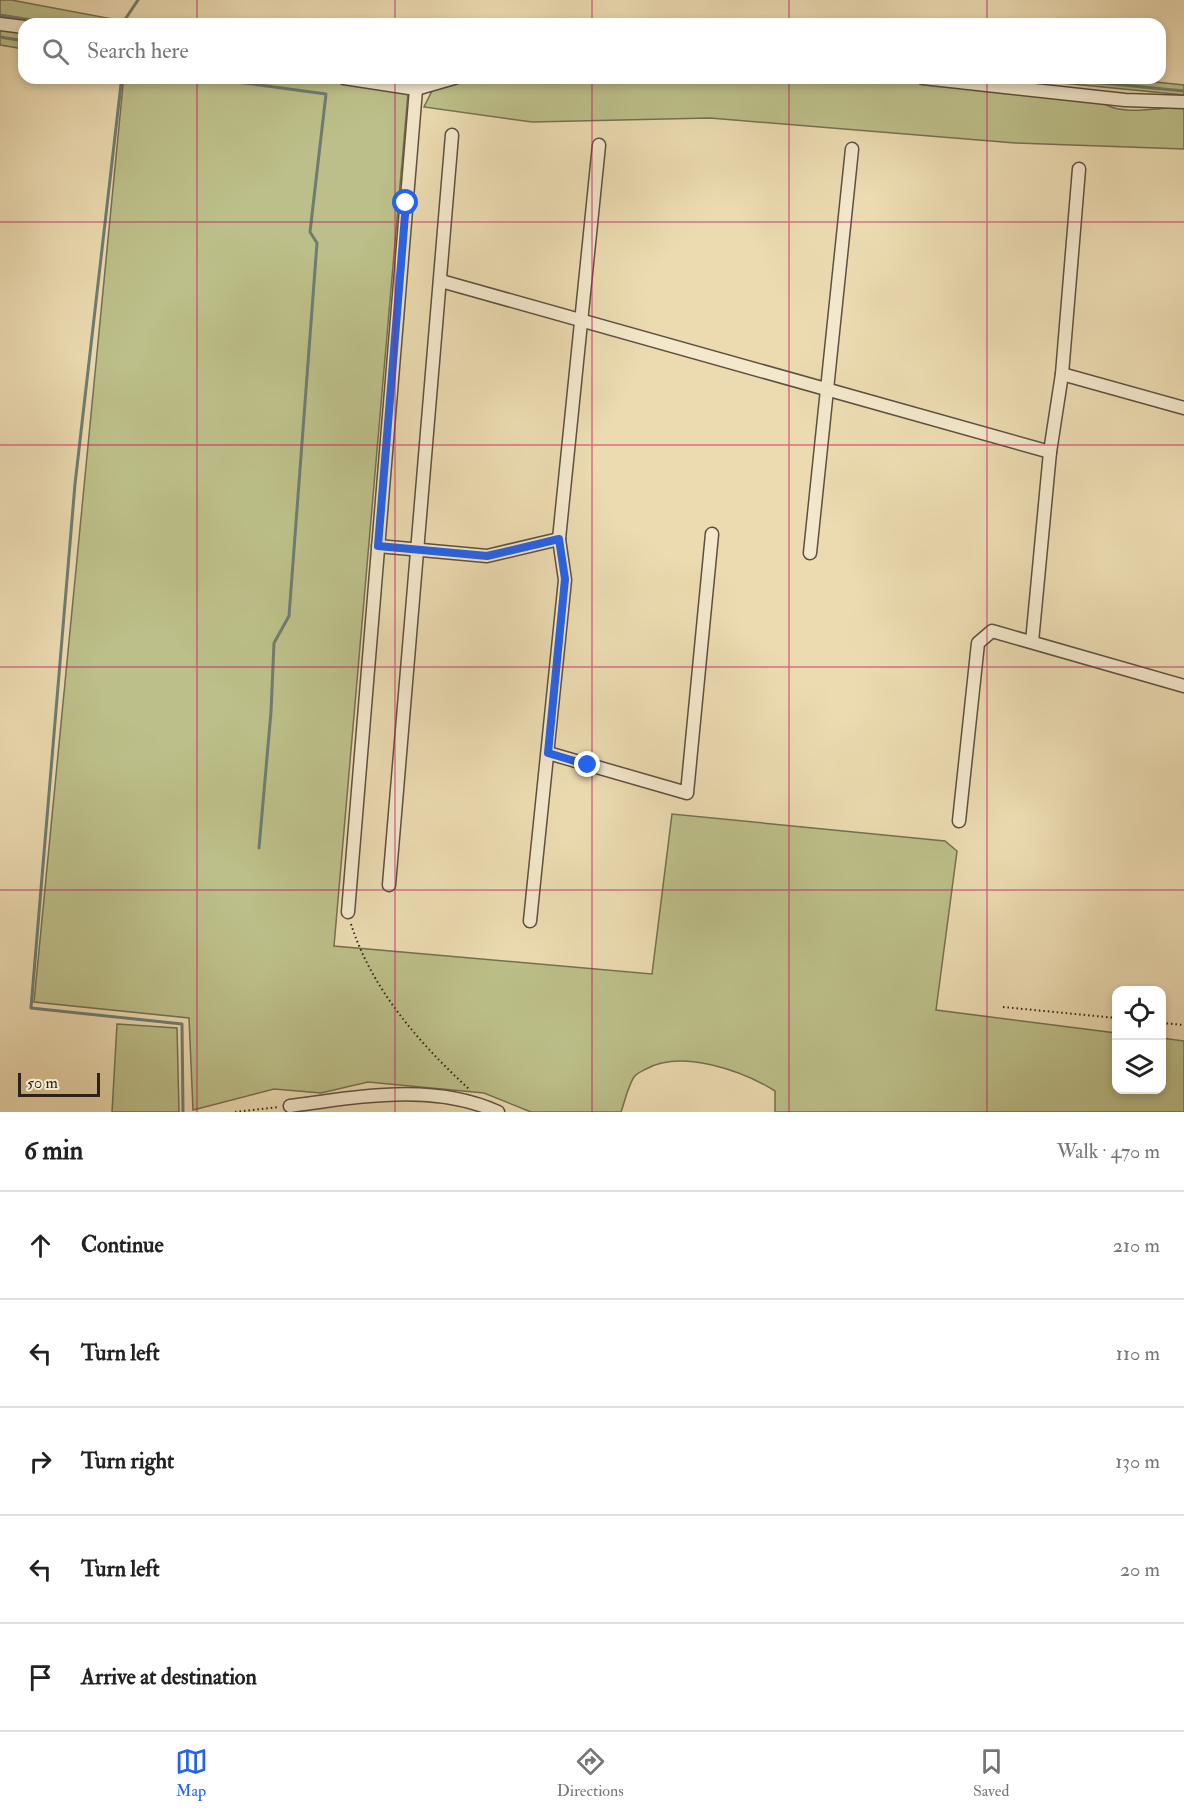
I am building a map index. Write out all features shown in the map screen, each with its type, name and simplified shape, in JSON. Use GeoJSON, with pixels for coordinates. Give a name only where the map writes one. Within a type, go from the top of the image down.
{"type":"FeatureCollection","features":[{"type":"Feature","properties":{"kind":"lane"},"geometry":{"type":"LineString","coordinates":[[0,24],[18,26]]}},
{"type":"Feature","properties":{"kind":"lane"},"geometry":{"type":"LineString","coordinates":[[383,84],[416,89],[433,84]]}},
{"type":"Feature","properties":{"kind":"lane"},"geometry":{"type":"LineString","coordinates":[[981,84],[1125,99],[1184,102]]}},
{"type":"Feature","properties":{"kind":"lane"},"geometry":{"type":"LineString","coordinates":[[348,912],[416,89]]}},
{"type":"Feature","properties":{"kind":"lane"},"geometry":{"type":"LineString","coordinates":[[389,885],[452,135]]}},
{"type":"Feature","properties":{"kind":"lane"},"geometry":{"type":"LineString","coordinates":[[530,921],[565,579],[559,539],[599,145]]}},
{"type":"Feature","properties":{"kind":"lane"},"geometry":{"type":"LineString","coordinates":[[810,553],[852,149]]}},
{"type":"Feature","properties":{"kind":"lane"},"geometry":{"type":"LineString","coordinates":[[1032,642],[1050,452],[1062,374],[1079,169]]}},
{"type":"Feature","properties":{"kind":"lane"},"geometry":{"type":"LineString","coordinates":[[441,281],[581,318],[1050,452]]}},
{"type":"Feature","properties":{"kind":"lane"},"geometry":{"type":"LineString","coordinates":[[1062,374],[1184,408]]}},
{"type":"Feature","properties":{"kind":"lane"},"geometry":{"type":"LineString","coordinates":[[548,753],[687,793],[712,534]]}},
{"type":"Feature","properties":{"kind":"lane"},"geometry":{"type":"LineString","coordinates":[[378,546],[487,556],[559,539]]}},
{"type":"Feature","properties":{"kind":"lane"},"geometry":{"type":"LineString","coordinates":[[958,821],[978,644],[992,631],[1184,686]]}},
{"type":"Feature","properties":{"kind":"lane"},"geometry":{"type":"LineString","coordinates":[[290,1106],[409,1093],[450,1097],[492,1109]]}},
{"type":"Feature","properties":{"kind":"path"},"geometry":{"type":"LineString","coordinates":[[348,912],[361,955],[389,999],[429,1053],[492,1109]]}},
{"type":"Feature","properties":{"kind":"path"},"geometry":{"type":"LineString","coordinates":[[1003,1007],[1112,1018]]}},
{"type":"Feature","properties":{"kind":"path"},"geometry":{"type":"LineString","coordinates":[[1166,1023],[1184,1025]]}},
{"type":"Feature","properties":{"kind":"path"},"geometry":{"type":"LineString","coordinates":[[235,1112],[290,1106]]}},
{"type":"Feature","properties":{"kind":"green space"},"geometry":{"type":"Polygon","coordinates":[[[0,0],[11,0],[107,18],[18,18],[18,20],[0,17],[0,0]]]}},
{"type":"Feature","properties":{"kind":"green space"},"geometry":{"type":"Polygon","coordinates":[[[0,29],[18,32],[18,48],[0,45],[0,29]]]}},
{"type":"Feature","properties":{"kind":"green space"},"geometry":{"type":"Polygon","coordinates":[[[1166,83],[1184,85],[1184,95],[1073,84],[1166,83]]]}},
{"type":"Feature","properties":{"kind":"green space"},"geometry":{"type":"Polygon","coordinates":[[[121,84],[349,84],[408,93],[334,946],[652,974],[672,814],[945,841],[957,851],[936,1010],[1112,1032],[1112,1094],[1166,1094],[1166,1039],[1184,1041],[1184,1112],[775,1112],[775,1091],[762,1083],[712,1065],[677,1061],[661,1063],[637,1074],[630,1085],[621,1112],[531,1112],[484,1093],[368,1082],[321,1093],[274,1089],[193,1110],[189,1018],[34,1002],[123,85],[121,84]]]}},
{"type":"Feature","properties":{"kind":"green space"},"geometry":{"type":"Polygon","coordinates":[[[457,84],[940,84],[1099,100],[1117,109],[1184,107],[1184,149],[1015,143],[710,118],[532,122],[424,107],[432,91],[457,84]]]}},
{"type":"Feature","properties":{"kind":"green space"},"geometry":{"type":"Polygon","coordinates":[[[117,1024],[177,1028],[179,1112],[112,1112],[117,1024]]]}},
{"type":"Feature","properties":{"kind":"waterway"},"geometry":{"type":"LineString","coordinates":[[126,18],[138,0]]}},
{"type":"Feature","properties":{"kind":"waterway"},"geometry":{"type":"LineString","coordinates":[[0,15],[19,18]]}},
{"type":"Feature","properties":{"kind":"waterway"},"geometry":{"type":"LineString","coordinates":[[0,37],[18,40]]}},
{"type":"Feature","properties":{"kind":"waterway"},"geometry":{"type":"LineString","coordinates":[[121,84],[75,484],[31,1008],[182,1024],[183,1112]]}},
{"type":"Feature","properties":{"kind":"waterway"},"geometry":{"type":"LineString","coordinates":[[252,84],[326,94],[310,232],[317,243],[289,616],[274,643],[271,712],[259,848]]}},
{"type":"Feature","properties":{"kind":"waterway"},"geometry":{"type":"LineString","coordinates":[[1112,84],[1184,91]]}},
{"type":"Feature","properties":{"kind":"route"},"geometry":{"type":"LineString","coordinates":[[406,203],[378,546],[487,556],[559,539],[565,579],[548,753],[588,765]]}}]}
